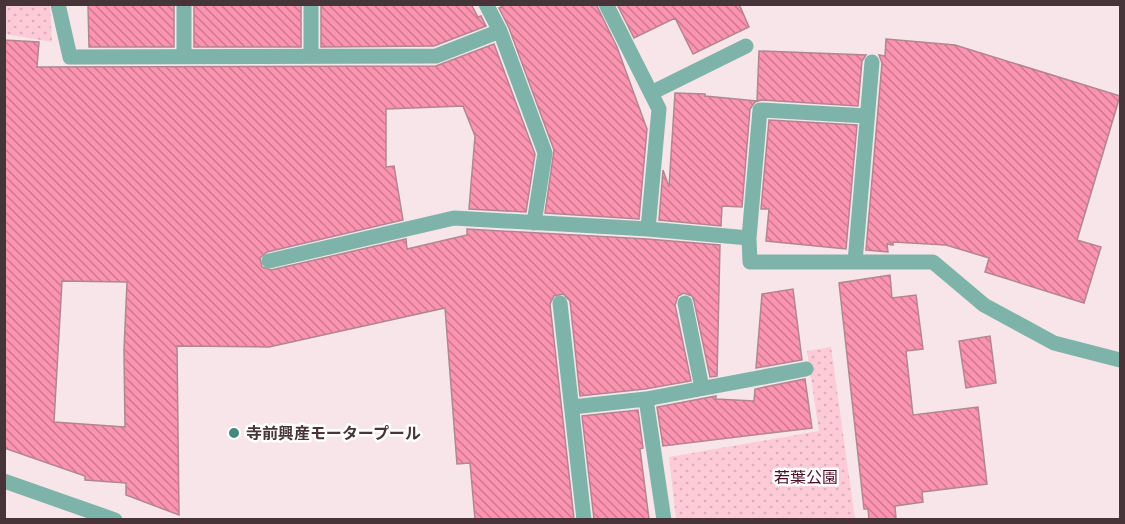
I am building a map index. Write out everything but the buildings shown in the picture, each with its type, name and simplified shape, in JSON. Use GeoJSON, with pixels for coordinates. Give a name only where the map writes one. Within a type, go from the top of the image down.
{"type":"FeatureCollection","features":[{"type":"Feature","properties":{"kind":"street"},"geometry":{"type":"LineString","coordinates":[[58,4],[70,57],[436,56],[500,31]]}},
{"type":"Feature","properties":{"kind":"street"},"geometry":{"type":"LineString","coordinates":[[184,4],[184,56]]}},
{"type":"Feature","properties":{"kind":"street"},"geometry":{"type":"LineString","coordinates":[[311,4],[311,56]]}},
{"type":"Feature","properties":{"kind":"street"},"geometry":{"type":"LineString","coordinates":[[486,4],[500,31],[544,153],[534,223]]}},
{"type":"Feature","properties":{"kind":"street"},"geometry":{"type":"LineString","coordinates":[[606,4],[659,110],[648,229]]}},
{"type":"Feature","properties":{"kind":"street"},"geometry":{"type":"LineString","coordinates":[[651,93],[746,46]]}},
{"type":"Feature","properties":{"kind":"street"},"geometry":{"type":"LineString","coordinates":[[855,262],[872,62]]}},
{"type":"Feature","properties":{"kind":"street"},"geometry":{"type":"LineString","coordinates":[[867,116],[760,110],[749,238],[750,262],[933,262],[984,305],[1054,343],[1120,360]]}},
{"type":"Feature","properties":{"kind":"street"},"geometry":{"type":"LineString","coordinates":[[269,261],[454,218],[648,229],[749,238]]}},
{"type":"Feature","properties":{"kind":"street"},"geometry":{"type":"LineString","coordinates":[[561,303],[584,519]]}},
{"type":"Feature","properties":{"kind":"street"},"geometry":{"type":"LineString","coordinates":[[685,303],[702,388]]}},
{"type":"Feature","properties":{"kind":"street"},"geometry":{"type":"LineString","coordinates":[[572,407],[646,399],[806,369]]}},
{"type":"Feature","properties":{"kind":"street"},"geometry":{"type":"LineString","coordinates":[[646,399],[664,519]]}},
{"type":"Feature","properties":{"kind":"street"},"geometry":{"type":"LineString","coordinates":[[4,481],[115,519]]}},
{"type":"Feature","properties":{"kind":"green space"},"geometry":{"type":"Polygon","coordinates":[[[4,5],[50,5],[52,42],[5,34],[4,5]]]}},
{"type":"Feature","properties":{"kind":"green space","name":"若葉公園"},"geometry":{"type":"Polygon","coordinates":[[[831,347],[855,519],[676,519],[669,457],[819,431],[807,351],[831,347]]]}},
{"type":"Feature","properties":{"kind":"place","name":"寺前興産モータープール"},"geometry":{"type":"Point","coordinates":[234,433]}}]}
